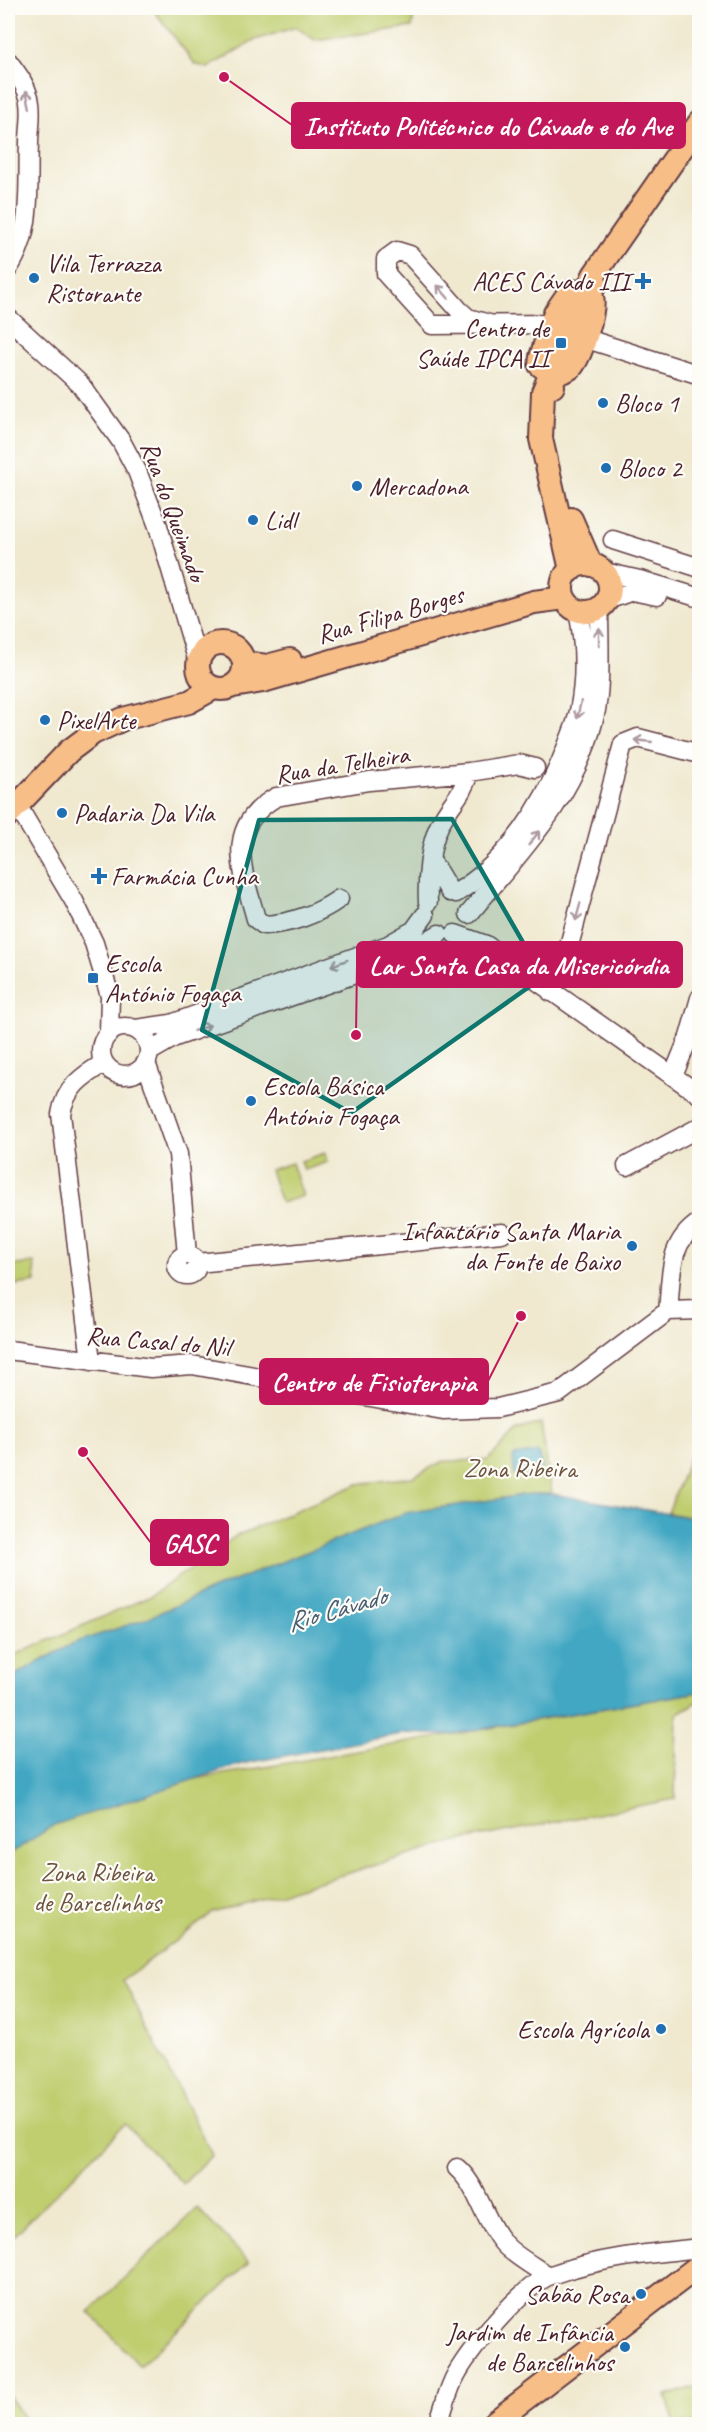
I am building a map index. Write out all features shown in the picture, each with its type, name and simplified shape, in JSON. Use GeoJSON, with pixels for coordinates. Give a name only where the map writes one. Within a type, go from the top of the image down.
{"type":"FeatureCollection","features":[{"type":"Feature","properties":{"kind":"main road"},"geometry":{"type":"LineString","coordinates":[[585,588],[541,439],[543,392],[569,323],[594,275],[699,122]]}},
{"type":"Feature","properties":{"kind":"main road"},"geometry":{"type":"LineString","coordinates":[[586,293],[610,271],[699,147]]}},
{"type":"Feature","properties":{"kind":"main road"},"geometry":{"type":"LineString","coordinates":[[580,291],[586,293],[592,297],[594,310],[574,364],[561,372],[551,373],[540,365],[551,324],[568,294],[580,291]]}},
{"type":"Feature","properties":{"kind":"main road","name":"Rua Filipa Borges"},"geometry":{"type":"LineString","coordinates":[[244,663],[267,666],[376,637],[585,588]]}},
{"type":"Feature","properties":{"kind":"main road","name":"Rua Filipa Borges"},"geometry":{"type":"LineString","coordinates":[[12,810],[69,751],[93,733],[123,718],[189,702],[223,687],[263,681],[585,588]]}},
{"type":"Feature","properties":{"kind":"main road"},"geometry":{"type":"LineString","coordinates":[[173,706],[190,689],[201,660],[217,644],[229,645],[238,651],[244,663],[242,677],[223,687],[203,681],[201,660]]}},
{"type":"Feature","properties":{"kind":"main road"},"geometry":{"type":"LineString","coordinates":[[492,2424],[699,2265]]}},
{"type":"Feature","properties":{"kind":"street"},"geometry":{"type":"LineString","coordinates":[[8,61],[23,80],[29,97],[29,142],[28,222],[19,252],[8,269]]}},
{"type":"Feature","properties":{"kind":"street"},"geometry":{"type":"LineString","coordinates":[[489,324],[468,318],[410,255],[397,251],[386,259],[386,274],[426,322],[438,327],[551,324]]}},
{"type":"Feature","properties":{"kind":"street","name":"Rua do Queimado"},"geometry":{"type":"LineString","coordinates":[[8,318],[80,384],[121,441],[137,471],[158,526],[186,622],[201,660]]}},
{"type":"Feature","properties":{"kind":"street"},"geometry":{"type":"LineString","coordinates":[[584,338],[699,375]]}},
{"type":"Feature","properties":{"kind":"street"},"geometry":{"type":"LineString","coordinates":[[613,540],[699,568]]}},
{"type":"Feature","properties":{"kind":"street","name":"Rua Filipa Borges"},"geometry":{"type":"LineString","coordinates":[[585,588],[644,581],[699,598]]}},
{"type":"Feature","properties":{"kind":"street"},"geometry":{"type":"LineString","coordinates":[[109,1033],[171,1024],[388,945],[414,930],[439,893],[453,893],[479,879],[503,855],[547,790],[579,714],[584,672],[585,588]]}},
{"type":"Feature","properties":{"kind":"street"},"geometry":{"type":"LineString","coordinates":[[121,1074],[135,1073],[148,1058],[175,1037],[395,960],[465,927],[469,916],[538,834],[564,793],[594,718],[585,588]]}},
{"type":"Feature","properties":{"kind":"street","name":"Rua Filipa Borges"},"geometry":{"type":"LineString","coordinates":[[585,588],[622,593],[642,592],[699,607]]}},
{"type":"Feature","properties":{"kind":"street"},"geometry":{"type":"LineString","coordinates":[[551,992],[562,972],[623,744],[638,738],[699,754]]}},
{"type":"Feature","properties":{"kind":"street","name":"Rua da Telheira"},"geometry":{"type":"LineString","coordinates":[[339,899],[321,911],[273,925],[264,925],[256,919],[240,861],[241,842],[255,813],[276,797],[369,781],[469,772],[519,764],[535,768]]}},
{"type":"Feature","properties":{"kind":"street"},"geometry":{"type":"LineString","coordinates":[[469,772],[464,791],[440,823],[434,838],[427,886],[430,927],[486,945],[699,1095]]}},
{"type":"Feature","properties":{"kind":"street"},"geometry":{"type":"LineString","coordinates":[[12,810],[87,925],[111,1002],[109,1033],[101,1047],[104,1063],[158,1092]]}},
{"type":"Feature","properties":{"kind":"street"},"geometry":{"type":"LineString","coordinates":[[432,862],[453,893],[465,902],[469,916],[486,945]]}},
{"type":"Feature","properties":{"kind":"street"},"geometry":{"type":"LineString","coordinates":[[673,1076],[697,1039],[699,998]]}},
{"type":"Feature","properties":{"kind":"street"},"geometry":{"type":"LineString","coordinates":[[111,1002],[132,1028],[146,1039],[148,1058],[178,1154],[192,1259],[502,1233]]}},
{"type":"Feature","properties":{"kind":"street"},"geometry":{"type":"LineString","coordinates":[[91,1361],[61,1114],[64,1098],[74,1084],[104,1063]]}},
{"type":"Feature","properties":{"kind":"street"},"geometry":{"type":"LineString","coordinates":[[627,1166],[699,1127]]}},
{"type":"Feature","properties":{"kind":"street"},"geometry":{"type":"LineString","coordinates":[[699,1222],[684,1234],[675,1249],[668,1311],[699,1310]]}},
{"type":"Feature","properties":{"kind":"street","name":"Rua Casal do Nil"},"geometry":{"type":"LineString","coordinates":[[8,1350],[151,1368],[192,1365],[443,1410],[498,1408],[559,1393],[668,1311]]}},
{"type":"Feature","properties":{"kind":"street"},"geometry":{"type":"LineString","coordinates":[[457,2168],[465,2175],[486,2217],[504,2244],[548,2276]]}},
{"type":"Feature","properties":{"kind":"street"},"geometry":{"type":"LineString","coordinates":[[438,2424],[456,2374],[477,2344],[513,2305],[548,2276],[654,2252],[699,2248]]}},
{"type":"Feature","properties":{"kind":"highlighted area"},"geometry":{"type":"Polygon","coordinates":[[[452,819],[543,977],[351,1113],[202,1030],[259,820],[452,819]]]}},
{"type":"Feature","properties":{"kind":"green space"},"geometry":{"type":"Polygon","coordinates":[[[152,8],[415,8],[412,27],[315,40],[296,27],[252,41],[208,68],[195,64],[152,8]]]}},
{"type":"Feature","properties":{"kind":"green space"},"geometry":{"type":"Polygon","coordinates":[[[325,1153],[328,1162],[304,1170],[301,1161],[325,1153]]]}},
{"type":"Feature","properties":{"kind":"green space"},"geometry":{"type":"Polygon","coordinates":[[[292,1163],[303,1196],[281,1203],[270,1170],[292,1163]]]}},
{"type":"Feature","properties":{"kind":"green space"},"geometry":{"type":"Polygon","coordinates":[[[34,1263],[36,1282],[9,1286],[8,1266],[34,1263]]]}},
{"type":"Feature","properties":{"kind":"green space","name":"Zona Ribeira"},"geometry":{"type":"Polygon","coordinates":[[[541,1423],[552,1494],[530,1494],[405,1513],[216,1588],[143,1620],[74,1643],[8,1679],[8,1658],[151,1596],[236,1536],[358,1484],[412,1477],[444,1461],[488,1460],[517,1430],[541,1423]]]}},
{"type":"Feature","properties":{"kind":"green space"},"geometry":{"type":"Polygon","coordinates":[[[690,1456],[699,1458],[699,1519],[668,1513],[690,1456]]]}},
{"type":"Feature","properties":{"kind":"green space","name":"Zona Ribeira de Barcelinhos"},"geometry":{"type":"Polygon","coordinates":[[[699,1692],[699,1701],[677,1714],[675,1799],[457,1841],[213,1913],[123,1980],[212,2155],[183,2184],[125,2124],[8,2242],[8,1830],[39,1806],[699,1692]]]}},
{"type":"Feature","properties":{"kind":"green space"},"geometry":{"type":"Polygon","coordinates":[[[197,2208],[249,2262],[140,2366],[89,2312],[197,2208]]]}},
{"type":"Feature","properties":{"kind":"green space"},"geometry":{"type":"Polygon","coordinates":[[[698,2386],[699,2424],[675,2424],[666,2396],[698,2386]]]}},
{"type":"Feature","properties":{"kind":"green space"},"geometry":{"type":"Polygon","coordinates":[[[8,2394],[28,2424],[8,2424],[8,2394]]]}},
{"type":"Feature","properties":{"kind":"water"},"geometry":{"type":"Polygon","coordinates":[[[538,1452],[543,1469],[514,1476],[513,1456],[538,1452]]]}},
{"type":"Feature","properties":{"kind":"water","name":"Rio Cávado"},"geometry":{"type":"Polygon","coordinates":[[[530,1494],[552,1494],[699,1519],[699,1692],[447,1735],[406,1733],[241,1764],[54,1825],[8,1855],[8,1679],[74,1643],[143,1620],[216,1588],[405,1513],[530,1494]]]}},
{"type":"Feature","properties":{"kind":"place","name":"Instituto Politécnico do Cávado e do Ave"},"geometry":{"type":"Point","coordinates":[224,77]}},
{"type":"Feature","properties":{"kind":"place","name":"Vila Terrazza Ristorante"},"geometry":{"type":"Point","coordinates":[34,278]}},
{"type":"Feature","properties":{"kind":"place","name":"ACES Cávado III"},"geometry":{"type":"Point","coordinates":[643,281]}},
{"type":"Feature","properties":{"kind":"place","name":"Centro de Saúde IPCA II"},"geometry":{"type":"Point","coordinates":[561,343]}},
{"type":"Feature","properties":{"kind":"place","name":"Bloco 1"},"geometry":{"type":"Point","coordinates":[603,403]}},
{"type":"Feature","properties":{"kind":"place","name":"Bloco 2"},"geometry":{"type":"Point","coordinates":[606,468]}},
{"type":"Feature","properties":{"kind":"place","name":"Mercadona"},"geometry":{"type":"Point","coordinates":[357,486]}},
{"type":"Feature","properties":{"kind":"place","name":"Lidl"},"geometry":{"type":"Point","coordinates":[253,520]}},
{"type":"Feature","properties":{"kind":"place","name":"PixelArte"},"geometry":{"type":"Point","coordinates":[45,720]}},
{"type":"Feature","properties":{"kind":"place","name":"Padaria Da Vila"},"geometry":{"type":"Point","coordinates":[62,813]}},
{"type":"Feature","properties":{"kind":"place","name":"Farmácia Cunha"},"geometry":{"type":"Point","coordinates":[99,876]}},
{"type":"Feature","properties":{"kind":"place","name":"Escola António Fogaça"},"geometry":{"type":"Point","coordinates":[93,978]}},
{"type":"Feature","properties":{"kind":"place","name":"Lar Santa Casa da Misericórdia"},"geometry":{"type":"Point","coordinates":[356,1035]}},
{"type":"Feature","properties":{"kind":"place","name":"Escola Básica António Fogaça"},"geometry":{"type":"Point","coordinates":[251,1101]}},
{"type":"Feature","properties":{"kind":"place","name":"Infantário Santa Maria da Fonte de Baixo"},"geometry":{"type":"Point","coordinates":[632,1246]}},
{"type":"Feature","properties":{"kind":"place","name":"Centro de Fisioterapia"},"geometry":{"type":"Point","coordinates":[521,1316]}},
{"type":"Feature","properties":{"kind":"place","name":"GASC"},"geometry":{"type":"Point","coordinates":[83,1452]}},
{"type":"Feature","properties":{"kind":"place","name":"Escola Agrícola"},"geometry":{"type":"Point","coordinates":[661,2029]}},
{"type":"Feature","properties":{"kind":"place","name":"Sabão Rosa"},"geometry":{"type":"Point","coordinates":[641,2294]}},
{"type":"Feature","properties":{"kind":"place","name":"Jardim de Infância de Barcelinhos"},"geometry":{"type":"Point","coordinates":[625,2347]}}]}
